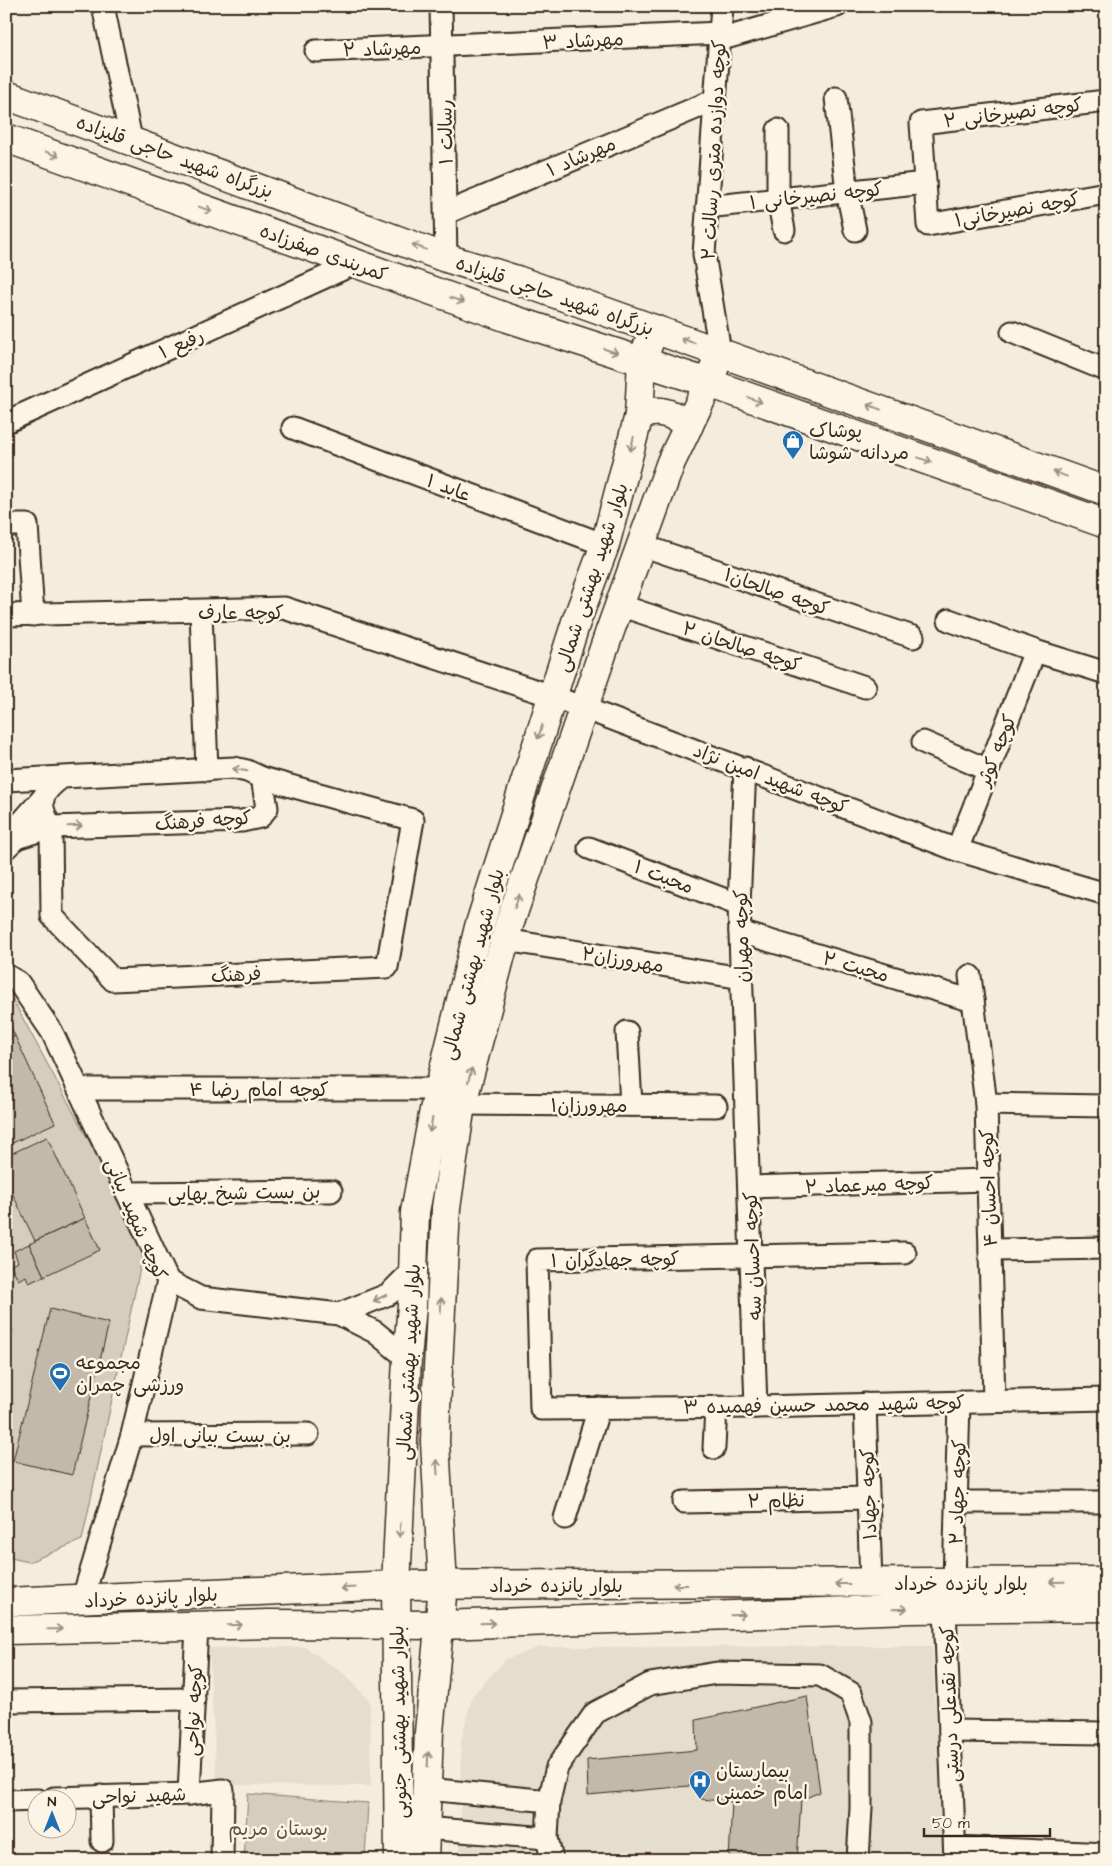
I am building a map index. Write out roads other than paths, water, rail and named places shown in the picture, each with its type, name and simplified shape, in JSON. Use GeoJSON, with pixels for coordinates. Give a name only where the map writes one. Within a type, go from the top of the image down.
{"type":"FeatureCollection","features":[{"type":"Feature","properties":{"kind":"main road","name":"بزرگراه شهید حاجی قلیزاده"},"geometry":{"type":"LineString","coordinates":[[6,95],[131,139],[446,258],[720,352],[1106,491]]}},
{"type":"Feature","properties":{"kind":"main road","name":"کمربندی صفرزاده"},"geometry":{"type":"LineString","coordinates":[[6,138],[508,318],[709,383]]}},
{"type":"Feature","properties":{"kind":"main road","name":"بلوار شهید بهشتی شمالی"},"geometry":{"type":"LineString","coordinates":[[396,1585],[402,1500],[415,1212],[439,1089],[479,927],[576,622],[605,545],[639,414],[642,362],[654,329]]}},
{"type":"Feature","properties":{"kind":"main road","name":"بلوار شهید بهشتی شمالی"},"geometry":{"type":"LineString","coordinates":[[443,1586],[435,1442],[446,1208],[462,1104],[505,940],[583,709],[672,462],[709,383],[720,352]]}},
{"type":"Feature","properties":{"kind":"main road"},"geometry":{"type":"LineString","coordinates":[[709,383],[1106,524]]}},
{"type":"Feature","properties":{"kind":"main road"},"geometry":{"type":"LineString","coordinates":[[639,414],[653,410],[672,414],[689,425]]}},
{"type":"Feature","properties":{"kind":"main road"},"geometry":{"type":"LineString","coordinates":[[402,1500],[414,1509],[425,1510],[435,1505],[439,1496]]}},
{"type":"Feature","properties":{"kind":"main road","name":"بلوار پانزده خرداد"},"geometry":{"type":"LineString","coordinates":[[6,1602],[82,1601],[396,1585],[871,1584],[1106,1581]]}},
{"type":"Feature","properties":{"kind":"main road","name":"بلوار شهید بهشتی جنوبی"},"geometry":{"type":"LineString","coordinates":[[396,1585],[399,1860]]}},
{"type":"Feature","properties":{"kind":"main road","name":"بلوار شهید بهشتی جنوبی"},"geometry":{"type":"LineString","coordinates":[[424,1860],[430,1732],[443,1586]]}},
{"type":"Feature","properties":{"kind":"main road","name":"بلوار پانزده خرداد"},"geometry":{"type":"LineString","coordinates":[[6,1630],[197,1626],[439,1625],[945,1608],[1106,1607]]}},
{"type":"Feature","properties":{"kind":"main road"},"geometry":{"type":"LineString","coordinates":[[399,1730],[430,1732]]}},
{"type":"Feature","properties":{"kind":"street"},"geometry":{"type":"LineString","coordinates":[[103,6],[131,139]]}},
{"type":"Feature","properties":{"kind":"street","name":"رسالت ۱"},"geometry":{"type":"LineString","coordinates":[[441,6],[445,46],[446,258]]}},
{"type":"Feature","properties":{"kind":"street","name":"کوچه دوازده متری رسالت ۲"},"geometry":{"type":"LineString","coordinates":[[720,352],[704,254],[722,6]]}},
{"type":"Feature","properties":{"kind":"street","name":"مهرشاد ۳"},"geometry":{"type":"LineString","coordinates":[[445,46],[719,37],[837,6]]}},
{"type":"Feature","properties":{"kind":"street","name":"مهرشاد ۲"},"geometry":{"type":"LineString","coordinates":[[316,51],[445,46]]}},
{"type":"Feature","properties":{"kind":"street"},"geometry":{"type":"LineString","coordinates":[[836,98],[847,191],[855,230]]}},
{"type":"Feature","properties":{"kind":"street","name":"مهرشاد ۱"},"geometry":{"type":"LineString","coordinates":[[446,213],[715,100]]}},
{"type":"Feature","properties":{"kind":"street","name":"کوچه نصیرخانی ۲"},"geometry":{"type":"LineString","coordinates":[[925,183],[921,123],[1106,101]]}},
{"type":"Feature","properties":{"kind":"street"},"geometry":{"type":"LineString","coordinates":[[778,130],[778,199],[784,230]]}},
{"type":"Feature","properties":{"kind":"street","name":"کوچه نصیرخانی ۱"},"geometry":{"type":"LineString","coordinates":[[707,207],[925,183]]}},
{"type":"Feature","properties":{"kind":"street","name":"کوچه نصیرخانی۱"},"geometry":{"type":"LineString","coordinates":[[925,183],[928,224],[1106,193]]}},
{"type":"Feature","properties":{"kind":"street","name":"رفیع ۱"},"geometry":{"type":"LineString","coordinates":[[6,422],[356,263]]}},
{"type":"Feature","properties":{"kind":"street"},"geometry":{"type":"LineString","coordinates":[[1012,332],[1106,370]]}},
{"type":"Feature","properties":{"kind":"street","name":"عابد ۱"},"geometry":{"type":"LineString","coordinates":[[292,428],[605,545]]}},
{"type":"Feature","properties":{"kind":"street"},"geometry":{"type":"LineString","coordinates":[[6,525],[27,525],[33,615]]}},
{"type":"Feature","properties":{"kind":"street","name":"کوچه صالحان۱"},"geometry":{"type":"LineString","coordinates":[[641,545],[913,637]]}},
{"type":"Feature","properties":{"kind":"street","name":"کوچه صالحان ۲"},"geometry":{"type":"LineString","coordinates":[[619,605],[865,687]]}},
{"type":"Feature","properties":{"kind":"street","name":"کوچه عارف"},"geometry":{"type":"LineString","coordinates":[[6,616],[201,612],[284,608],[552,696],[583,709]]}},
{"type":"Feature","properties":{"kind":"street"},"geometry":{"type":"LineString","coordinates":[[201,612],[207,770]]}},
{"type":"Feature","properties":{"kind":"street"},"geometry":{"type":"LineString","coordinates":[[949,620],[1035,651],[1106,673]]}},
{"type":"Feature","properties":{"kind":"street","name":"کوچه کوثر"},"geometry":{"type":"LineString","coordinates":[[957,850],[1035,651]]}},
{"type":"Feature","properties":{"kind":"street","name":"کوچه شهید امین نژاد"},"geometry":{"type":"LineString","coordinates":[[583,709],[745,768],[957,850],[1106,894]]}},
{"type":"Feature","properties":{"kind":"street"},"geometry":{"type":"LineString","coordinates":[[923,742],[988,770]]}},
{"type":"Feature","properties":{"kind":"street"},"geometry":{"type":"LineString","coordinates":[[6,780],[234,768],[247,771],[262,778]]}},
{"type":"Feature","properties":{"kind":"street","name":"کوچه مهران"},"geometry":{"type":"LineString","coordinates":[[745,768],[739,905],[747,1104]]}},
{"type":"Feature","properties":{"kind":"street"},"geometry":{"type":"LineString","coordinates":[[6,828],[19,825],[42,799],[47,788],[61,778]]}},
{"type":"Feature","properties":{"kind":"street","name":"فرهنگ"},"geometry":{"type":"LineString","coordinates":[[51,827],[52,916],[114,980],[387,967],[413,820],[262,778]]}},
{"type":"Feature","properties":{"kind":"street","name":"کوچه فرهنگ"},"geometry":{"type":"LineString","coordinates":[[6,848],[16,838],[51,827],[242,821],[260,817],[267,808],[262,778]]}},
{"type":"Feature","properties":{"kind":"street"},"geometry":{"type":"LineString","coordinates":[[42,799],[44,816],[51,827]]}},
{"type":"Feature","properties":{"kind":"street","name":"محبت ۱"},"geometry":{"type":"LineString","coordinates":[[589,848],[739,905]]}},
{"type":"Feature","properties":{"kind":"street","name":"محبت ۲"},"geometry":{"type":"LineString","coordinates":[[740,932],[973,1000]]}},
{"type":"Feature","properties":{"kind":"street","name":"مهرورزان۲"},"geometry":{"type":"LineString","coordinates":[[505,940],[742,978]]}},
{"type":"Feature","properties":{"kind":"street","name":"کوچه شهید بیانی"},"geometry":{"type":"LineString","coordinates":[[6,975],[18,982],[52,1032],[168,1281],[132,1435],[82,1601]]}},
{"type":"Feature","properties":{"kind":"street","name":"کوچه احسان ۴"},"geometry":{"type":"LineString","coordinates":[[970,976],[986,1104],[994,1401]]}},
{"type":"Feature","properties":{"kind":"street"},"geometry":{"type":"LineString","coordinates":[[627,1032],[631,1105]]}},
{"type":"Feature","properties":{"kind":"street","name":"کوچه امام رضا ۴"},"geometry":{"type":"LineString","coordinates":[[79,1089],[439,1089]]}},
{"type":"Feature","properties":{"kind":"street","name":"مهرورزان۱"},"geometry":{"type":"LineString","coordinates":[[462,1104],[716,1106]]}},
{"type":"Feature","properties":{"kind":"street","name":"کوچه احسان سه"},"geometry":{"type":"LineString","coordinates":[[747,1104],[756,1407]]}},
{"type":"Feature","properties":{"kind":"street"},"geometry":{"type":"LineString","coordinates":[[986,1104],[1106,1106]]}},
{"type":"Feature","properties":{"kind":"street","name":"کوچه میرعماد ۲"},"geometry":{"type":"LineString","coordinates":[[750,1188],[988,1180]]}},
{"type":"Feature","properties":{"kind":"street","name":"بن بست شیخ بهایی"},"geometry":{"type":"LineString","coordinates":[[127,1193],[331,1190]]}},
{"type":"Feature","properties":{"kind":"street"},"geometry":{"type":"LineString","coordinates":[[990,1250],[1106,1248]]}},
{"type":"Feature","properties":{"kind":"street"},"geometry":{"type":"LineString","coordinates":[[752,1256],[905,1253]]}},
{"type":"Feature","properties":{"kind":"street","name":"کوچه جهادگران ۱"},"geometry":{"type":"LineString","coordinates":[[541,1408],[536,1260],[752,1256]]}},
{"type":"Feature","properties":{"kind":"street"},"geometry":{"type":"LineString","coordinates":[[339,1314],[389,1294],[413,1270]]}},
{"type":"Feature","properties":{"kind":"street"},"geometry":{"type":"LineString","coordinates":[[168,1281],[201,1298],[339,1314],[375,1332],[407,1358]]}},
{"type":"Feature","properties":{"kind":"street","name":"کوچه شهید محمد حسین فهمیده ۳"},"geometry":{"type":"LineString","coordinates":[[541,1408],[756,1407],[1106,1399]]}},
{"type":"Feature","properties":{"kind":"street","name":"کوچه جهاد ۲"},"geometry":{"type":"LineString","coordinates":[[954,1582],[959,1402]]}},
{"type":"Feature","properties":{"kind":"street","name":"کوچه جهاد۱"},"geometry":{"type":"LineString","coordinates":[[865,1404],[871,1584]]}},
{"type":"Feature","properties":{"kind":"street"},"geometry":{"type":"LineString","coordinates":[[714,1448],[716,1407]]}},
{"type":"Feature","properties":{"kind":"street"},"geometry":{"type":"LineString","coordinates":[[565,1518],[599,1408]]}},
{"type":"Feature","properties":{"kind":"street","name":"بن بست بیانی اول"},"geometry":{"type":"LineString","coordinates":[[132,1435],[308,1434]]}},
{"type":"Feature","properties":{"kind":"street","name":"نظام ۲"},"geometry":{"type":"LineString","coordinates":[[684,1502],[868,1498]]}},
{"type":"Feature","properties":{"kind":"street"},"geometry":{"type":"LineString","coordinates":[[956,1502],[1106,1502]]}},
{"type":"Feature","properties":{"kind":"street","name":"کوچه نقدعلی درستی"},"geometry":{"type":"LineString","coordinates":[[945,1608],[955,1853]]}},
{"type":"Feature","properties":{"kind":"street","name":"کوچه نواحی"},"geometry":{"type":"LineString","coordinates":[[189,1794],[197,1626]]}},
{"type":"Feature","properties":{"kind":"street"},"geometry":{"type":"LineString","coordinates":[[552,1860],[547,1838],[549,1801],[557,1767],[595,1713],[650,1684],[717,1673],[820,1675],[850,1693],[861,1722],[861,1808],[858,1860]]}},
{"type":"Feature","properties":{"kind":"street"},"geometry":{"type":"LineString","coordinates":[[6,1700],[194,1699]]}},
{"type":"Feature","properties":{"kind":"street"},"geometry":{"type":"LineString","coordinates":[[950,1731],[1106,1733]]}},
{"type":"Feature","properties":{"kind":"street"},"geometry":{"type":"LineString","coordinates":[[427,1789],[549,1801]]}},
{"type":"Feature","properties":{"kind":"street","name":"شهید نواحی"},"geometry":{"type":"LineString","coordinates":[[78,1797],[189,1794],[223,1790],[222,1860]]}},
{"type":"Feature","properties":{"kind":"street"},"geometry":{"type":"LineString","coordinates":[[101,1796],[102,1841]]}},
{"type":"Feature","properties":{"kind":"street"},"geometry":{"type":"LineString","coordinates":[[6,1802],[28,1801]]}},
{"type":"Feature","properties":{"kind":"street"},"geometry":{"type":"LineString","coordinates":[[424,1828],[547,1838]]}},
{"type":"Feature","properties":{"kind":"street"},"geometry":{"type":"LineString","coordinates":[[955,1853],[1051,1856],[1106,1854]]}},
{"type":"Feature","properties":{"kind":"place","name":"پوشاک مردانه شوشا"},"geometry":{"type":"Point","coordinates":[793,460]}},
{"type":"Feature","properties":{"kind":"place","name":"مجموعه ورزشی چمران"},"geometry":{"type":"Point","coordinates":[60,1392]}},
{"type":"Feature","properties":{"kind":"place","name":"بیمارستان امام خمینی"},"geometry":{"type":"Point","coordinates":[700,1800]}},
{"type":"Feature","properties":{"kind":"park label","name":"بوستان مریم"},"geometry":{"type":"Point","coordinates":[278,1828]}}]}
